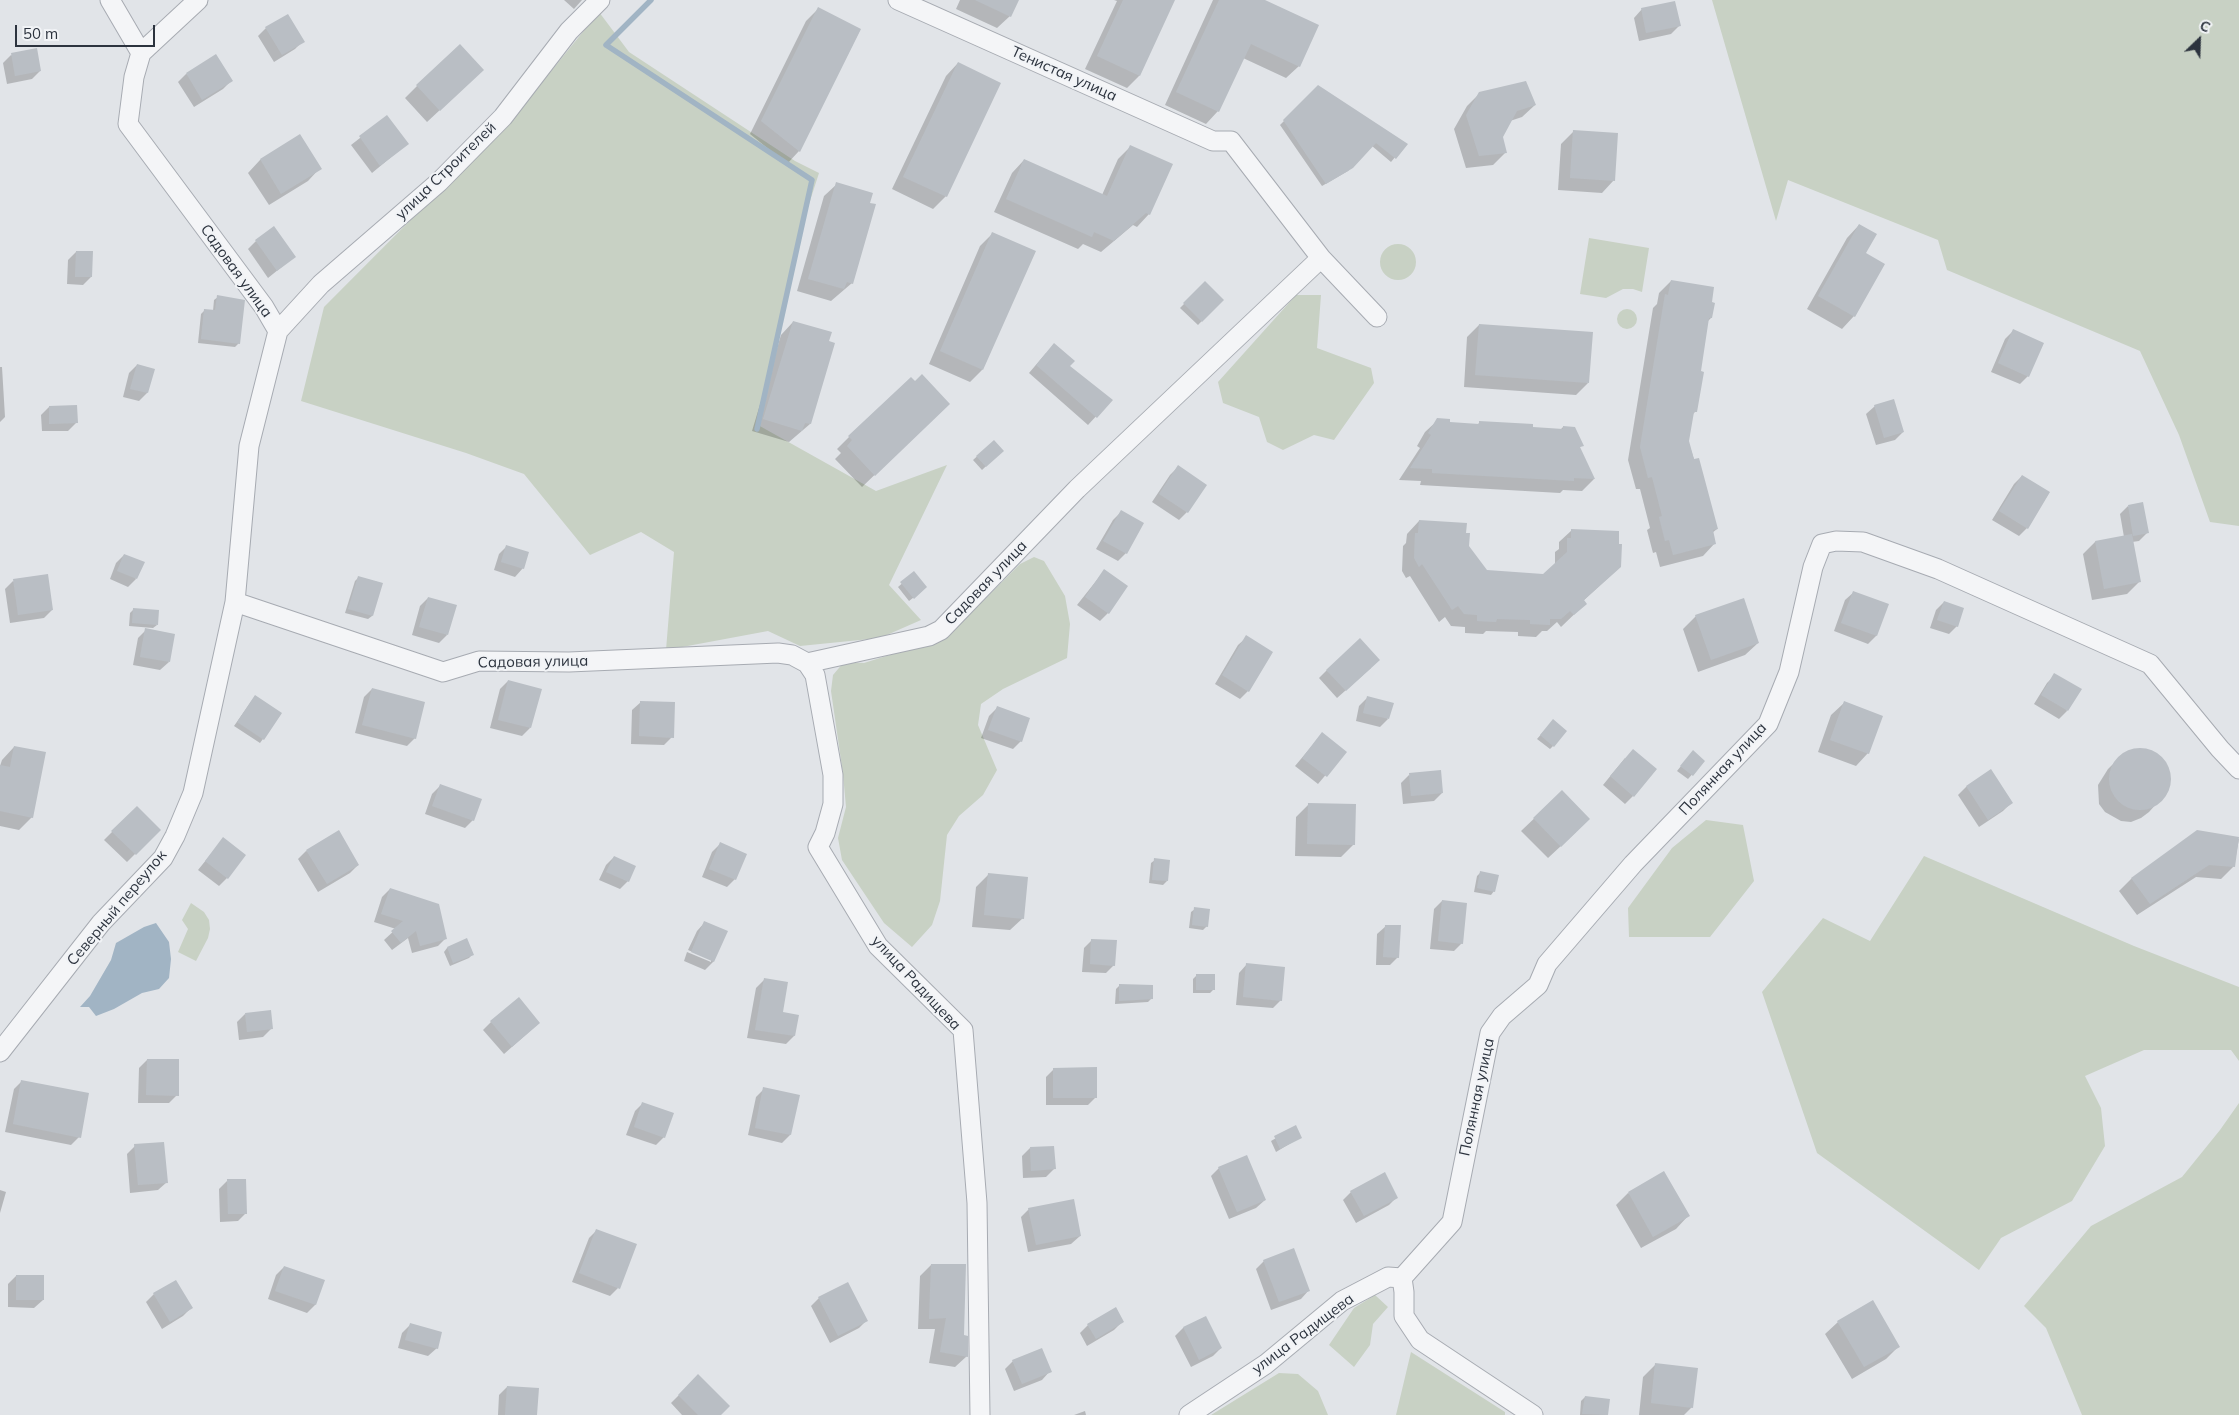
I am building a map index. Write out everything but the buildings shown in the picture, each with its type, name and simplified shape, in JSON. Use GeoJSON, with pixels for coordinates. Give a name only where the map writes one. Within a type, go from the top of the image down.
{"type":"FeatureCollection","features":[{"type":"Feature","properties":{"kind":"street"},"geometry":{"type":"LineString","coordinates":[[110,0],[141,52],[198,0]]}},
{"type":"Feature","properties":{"kind":"street","name":"улица Строителей"},"geometry":{"type":"LineString","coordinates":[[278,331],[321,284],[439,182],[503,117],[569,31],[600,0]]}},
{"type":"Feature","properties":{"kind":"street","name":"Тенистая улица"},"geometry":{"type":"LineString","coordinates":[[898,0],[1213,141],[1231,141],[1321,258]]}},
{"type":"Feature","properties":{"kind":"street","name":"Садовая улица"},"geometry":{"type":"LineString","coordinates":[[141,52],[134,77],[128,124],[264,306],[278,331],[249,446],[235,602],[443,672],[479,661],[569,662],[778,653],[792,655],[807,663],[929,636],[941,630],[1077,489],[1321,258]]}},
{"type":"Feature","properties":{"kind":"street"},"geometry":{"type":"LineString","coordinates":[[1321,258],[1377,317]]}},
{"type":"Feature","properties":{"kind":"street","name":"Полянная улица"},"geometry":{"type":"LineString","coordinates":[[1402,1278],[1452,1222],[1490,1033],[1502,1016],[1538,985],[1547,964],[1633,864],[1768,724],[1789,672],[1811,576],[1822,544],[1836,541],[1863,542],[1938,569],[2150,664],[2220,749],[2239,769]]}},
{"type":"Feature","properties":{"kind":"street","name":"Северный переулок"},"geometry":{"type":"LineString","coordinates":[[0,1052],[100,923],[163,858],[175,836],[194,793],[235,602]]}},
{"type":"Feature","properties":{"kind":"street","name":"улица Радищева"},"geometry":{"type":"LineString","coordinates":[[807,663],[816,675],[833,774],[833,804],[825,833],[818,847],[878,946],[962,1030],[977,1203],[980,1415]]}},
{"type":"Feature","properties":{"kind":"street"},"geometry":{"type":"LineString","coordinates":[[1402,1278],[1404,1316],[1410,1328],[1420,1340],[1532,1415]]}},
{"type":"Feature","properties":{"kind":"street","name":"улица Радищева"},"geometry":{"type":"LineString","coordinates":[[1189,1415],[1266,1364],[1342,1301],[1383,1279],[1402,1278]]}},
{"type":"Feature","properties":{"kind":"shaded area"},"geometry":{"type":"Polygon","coordinates":[[[1712,0],[2239,0],[2239,526],[2210,522],[2179,435],[2140,351],[1947,270],[1938,240],[1788,180],[1776,221],[1712,0]]]}},
{"type":"Feature","properties":{"kind":"shaded area"},"geometry":{"type":"Polygon","coordinates":[[[599,12],[629,52],[795,161],[819,173],[800,232],[758,425],[876,491],[947,465],[889,585],[921,620],[880,638],[800,646],[768,631],[666,650],[674,552],[641,532],[590,555],[524,474],[466,453],[301,401],[324,307],[518,112],[599,12]]]}},
{"type":"Feature","properties":{"kind":"shaded area"},"geometry":{"type":"Polygon","coordinates":[[[1589,238],[1649,248],[1642,292],[1633,289],[1623,289],[1606,298],[1580,294],[1589,238]]]}},
{"type":"Feature","properties":{"kind":"shaded area"},"geometry":{"type":"Polygon","coordinates":[[[1398,244],[1405,245],[1411,249],[1415,255],[1415,269],[1411,275],[1405,279],[1398,280],[1391,279],[1385,275],[1381,269],[1380,262],[1381,255],[1385,249],[1391,245],[1398,244]]]}},
{"type":"Feature","properties":{"kind":"shaded area"},"geometry":{"type":"Polygon","coordinates":[[[1296,295],[1321,295],[1317,348],[1371,368],[1374,383],[1334,440],[1314,435],[1283,450],[1267,442],[1259,417],[1223,403],[1218,382],[1296,295]]]}},
{"type":"Feature","properties":{"kind":"shaded area"},"geometry":{"type":"Polygon","coordinates":[[[1627,309],[1634,312],[1637,319],[1634,326],[1627,329],[1620,326],[1617,319],[1620,312],[1627,309]]]}},
{"type":"Feature","properties":{"kind":"shaded area"},"geometry":{"type":"Polygon","coordinates":[[[1034,557],[1044,561],[1065,596],[1070,624],[1067,658],[1003,689],[981,704],[978,725],[997,770],[983,795],[959,816],[947,835],[940,901],[932,925],[912,947],[884,923],[842,860],[838,838],[846,807],[831,691],[833,675],[844,662],[864,663],[947,637],[1020,564],[1034,557]]]}},
{"type":"Feature","properties":{"kind":"shaded area"},"geometry":{"type":"Polygon","coordinates":[[[1706,820],[1743,825],[1754,881],[1710,937],[1629,937],[1628,908],[1672,848],[1706,820]]]}},
{"type":"Feature","properties":{"kind":"shaded area"},"geometry":{"type":"Polygon","coordinates":[[[1924,856],[2134,946],[2239,987],[2239,1061],[2231,1050],[2144,1050],[2085,1076],[2101,1108],[2105,1146],[2072,1201],[2001,1238],[1979,1270],[1817,1153],[1762,992],[1823,918],[1870,941],[1924,856]]]}},
{"type":"Feature","properties":{"kind":"shaded area"},"geometry":{"type":"Polygon","coordinates":[[[191,903],[204,912],[209,920],[210,929],[208,938],[196,961],[178,952],[188,929],[182,920],[191,903]]]}},
{"type":"Feature","properties":{"kind":"shaded area"},"geometry":{"type":"Polygon","coordinates":[[[2239,1103],[2239,1415],[2082,1415],[2046,1328],[2024,1306],[2091,1226],[2182,1177],[2239,1103]]]}},
{"type":"Feature","properties":{"kind":"shaded area"},"geometry":{"type":"Polygon","coordinates":[[[1375,1295],[1388,1307],[1373,1324],[1370,1345],[1354,1367],[1329,1345],[1354,1308],[1375,1295]]]}},
{"type":"Feature","properties":{"kind":"shaded area"},"geometry":{"type":"Polygon","coordinates":[[[1411,1352],[1505,1412],[1505,1415],[1396,1415],[1411,1352]]]}},
{"type":"Feature","properties":{"kind":"shaded area"},"geometry":{"type":"Polygon","coordinates":[[[1279,1373],[1298,1374],[1318,1391],[1328,1415],[1211,1415],[1279,1373]]]}},
{"type":"Feature","properties":{"kind":"water"},"geometry":{"type":"Polygon","coordinates":[[[156,923],[169,942],[171,959],[169,978],[159,989],[142,993],[114,1009],[96,1016],[89,1007],[80,1007],[90,996],[111,960],[116,943],[144,927],[156,923]]]}},
{"type":"Feature","properties":{"kind":"waterway"},"geometry":{"type":"LineString","coordinates":[[651,0],[606,45],[812,180],[757,429]]}}]}
